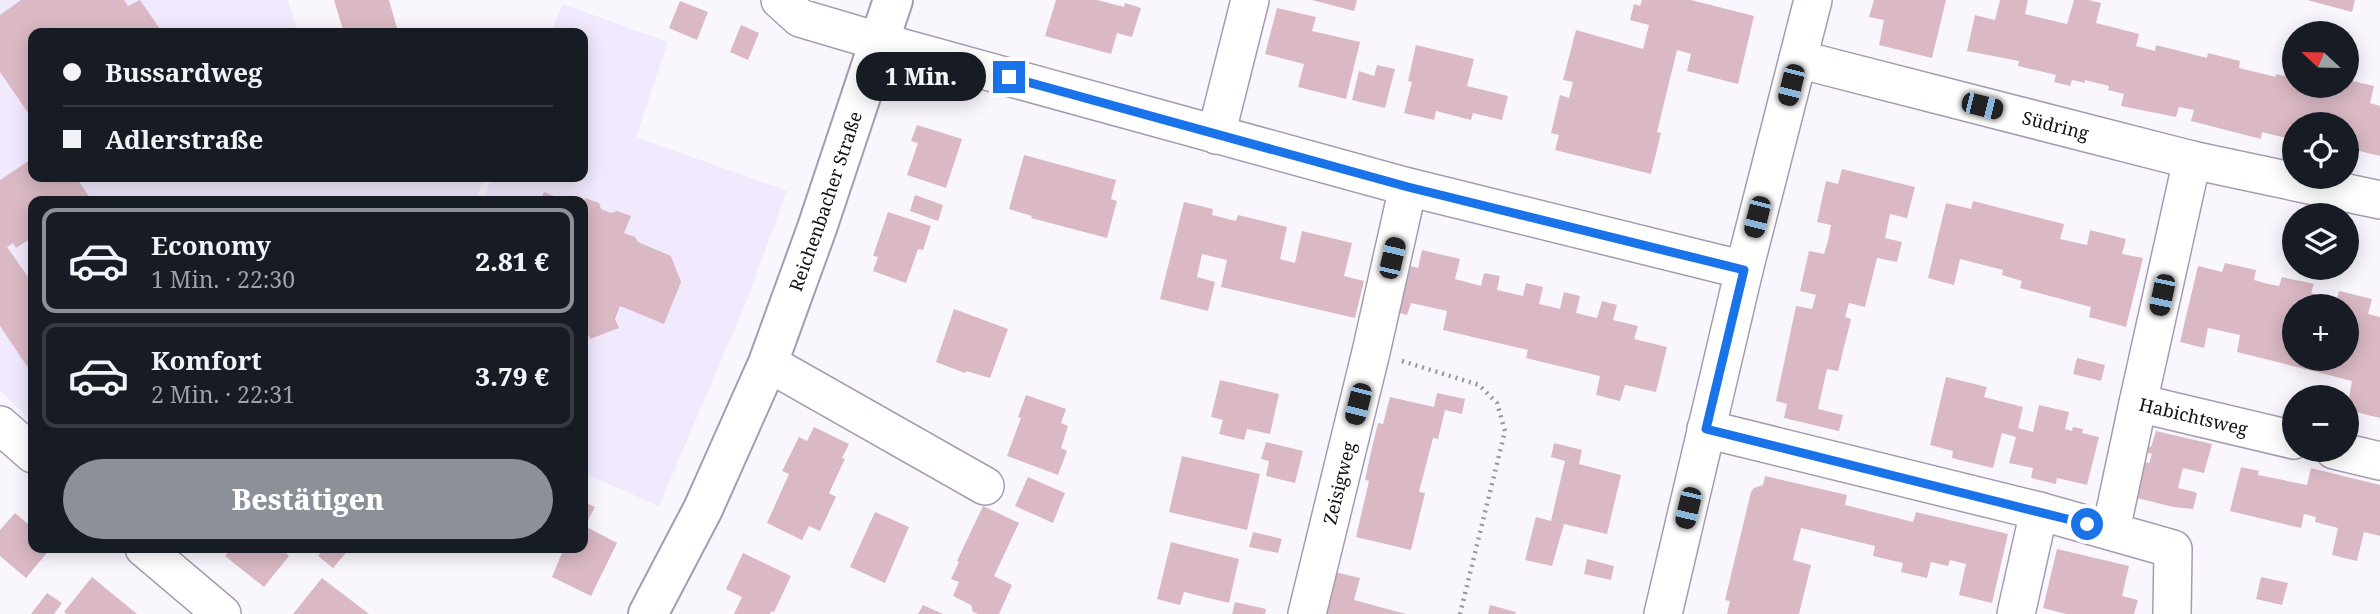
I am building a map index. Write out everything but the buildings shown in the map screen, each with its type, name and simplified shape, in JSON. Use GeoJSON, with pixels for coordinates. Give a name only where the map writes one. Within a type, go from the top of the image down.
{"type":"FeatureCollection","features":[{"type":"Feature","properties":{"kind":"street"},"geometry":{"type":"LineString","coordinates":[[780,0],[800,18],[881,42],[1408,187],[1744,270]]}},
{"type":"Feature","properties":{"kind":"street","name":"Reichenbacher Straße"},"geometry":{"type":"LineString","coordinates":[[648,614],[703,509],[768,363],[881,42],[893,0]]}},
{"type":"Feature","properties":{"kind":"street"},"geometry":{"type":"LineString","coordinates":[[1216,135],[1250,0]]}},
{"type":"Feature","properties":{"kind":"street"},"geometry":{"type":"LineString","coordinates":[[1663,614],[1744,270],[1812,0]]}},
{"type":"Feature","properties":{"kind":"street","name":"Südring"},"geometry":{"type":"LineString","coordinates":[[1798,59],[2192,160],[2380,200]]}},
{"type":"Feature","properties":{"kind":"street"},"geometry":{"type":"LineString","coordinates":[[2138,403],[2192,160]]}},
{"type":"Feature","properties":{"kind":"street","name":"Zeisigweg"},"geometry":{"type":"LineString","coordinates":[[1307,614],[1408,187]]}},
{"type":"Feature","properties":{"kind":"street"},"geometry":{"type":"LineString","coordinates":[[768,363],[985,486]]}},
{"type":"Feature","properties":{"kind":"street","name":"Habichtsweg"},"geometry":{"type":"LineString","coordinates":[[2111,530],[2138,403],[2282,437]]}},
{"type":"Feature","properties":{"kind":"street"},"geometry":{"type":"LineString","coordinates":[[0,425],[28,450]]}},
{"type":"Feature","properties":{"kind":"street"},"geometry":{"type":"LineString","coordinates":[[1706,429],[2039,511],[2173,549],[2172,614]]}},
{"type":"Feature","properties":{"kind":"street"},"geometry":{"type":"LineString","coordinates":[[2359,456],[2380,461]]}},
{"type":"Feature","properties":{"kind":"street"},"geometry":{"type":"LineString","coordinates":[[2016,614],[2039,511]]}},
{"type":"Feature","properties":{"kind":"street"},"geometry":{"type":"LineString","coordinates":[[150,553],[222,614]]}},
{"type":"Feature","properties":{"kind":"path"},"geometry":{"type":"LineString","coordinates":[[1371,352],[1479,385],[1497,402],[1505,431],[1460,614]]}},
{"type":"Feature","properties":{"kind":"shaded area"},"geometry":{"type":"Polygon","coordinates":[[[0,0],[288,0],[296,28],[28,28],[28,182],[483,182],[477,196],[28,196],[28,419],[0,390],[0,0]]]}},
{"type":"Feature","properties":{"kind":"shaded area"},"geometry":{"type":"Polygon","coordinates":[[[563,4],[668,42],[636,137],[787,191],[745,305],[659,506],[588,475],[588,196],[484,196],[490,182],[588,182],[588,28],[552,28],[563,4]]]}},
{"type":"Feature","properties":{"kind":"route"},"geometry":{"type":"LineString","coordinates":[[1009,77],[1408,187],[1744,270],[1706,429],[2087,524]]}}]}
